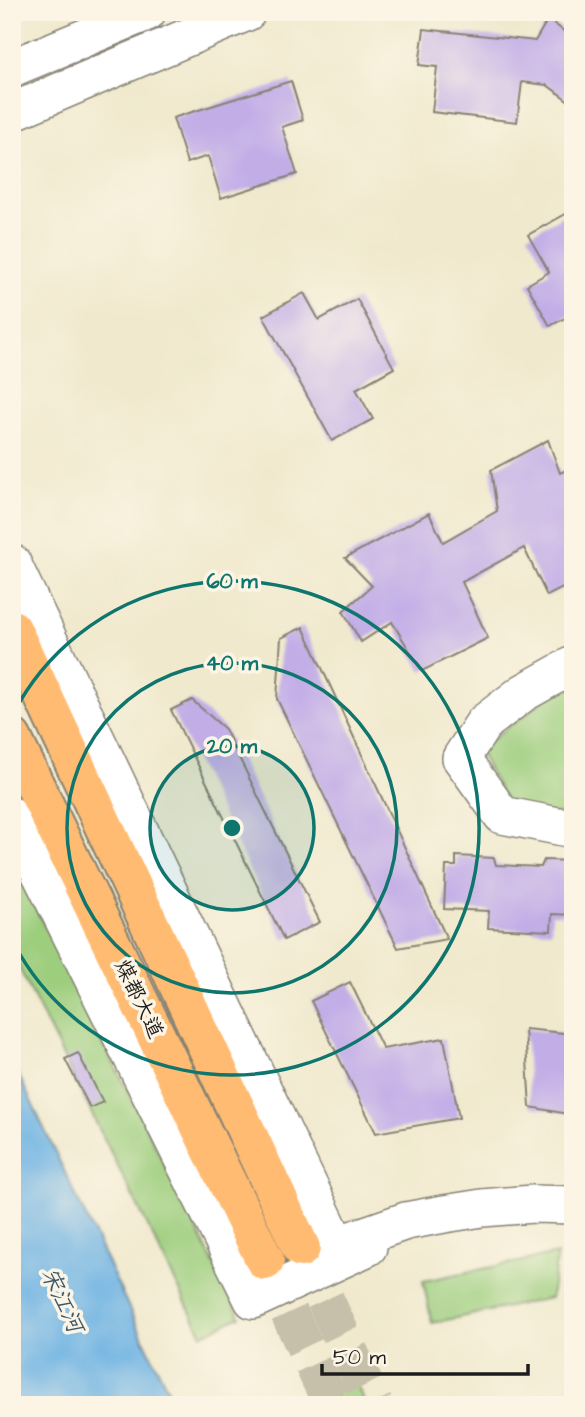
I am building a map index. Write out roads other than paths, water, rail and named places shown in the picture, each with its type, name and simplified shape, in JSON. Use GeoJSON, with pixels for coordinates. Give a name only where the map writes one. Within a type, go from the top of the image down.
{"type":"FeatureCollection","features":[{"type":"Feature","properties":{"kind":"main road"},"geometry":{"type":"LineString","coordinates":[[12,629],[301,1248]]}},
{"type":"Feature","properties":{"kind":"main road","name":"煤都大道"},"geometry":{"type":"LineString","coordinates":[[12,738],[265,1261]]}},
{"type":"Feature","properties":{"kind":"street"},"geometry":{"type":"LineString","coordinates":[[12,68],[147,12]]}},
{"type":"Feature","properties":{"kind":"street"},"geometry":{"type":"LineString","coordinates":[[12,112],[247,12]]}},
{"type":"Feature","properties":{"kind":"street"},"geometry":{"type":"LineString","coordinates":[[12,563],[337,1245],[406,1221],[444,1214],[534,1204],[573,1205]]}},
{"type":"Feature","properties":{"kind":"street"},"geometry":{"type":"LineString","coordinates":[[573,665],[523,693],[484,723],[461,758],[502,815],[573,829]]}},
{"type":"Feature","properties":{"kind":"street"},"geometry":{"type":"LineString","coordinates":[[12,816],[253,1300],[345,1256],[422,1228],[517,1217],[573,1215]]}},
{"type":"Feature","properties":{"kind":"water","name":"宋江河"},"geometry":{"type":"Polygon","coordinates":[[[12,1061],[175,1405],[12,1405],[12,1061]]]}},
{"type":"Feature","properties":{"kind":"tunnel"},"geometry":{"type":"LineString","coordinates":[[301,1248],[374,1405]]}},
{"type":"Feature","properties":{"kind":"tunnel"},"geometry":{"type":"LineString","coordinates":[[265,1261],[332,1405]]}}]}
